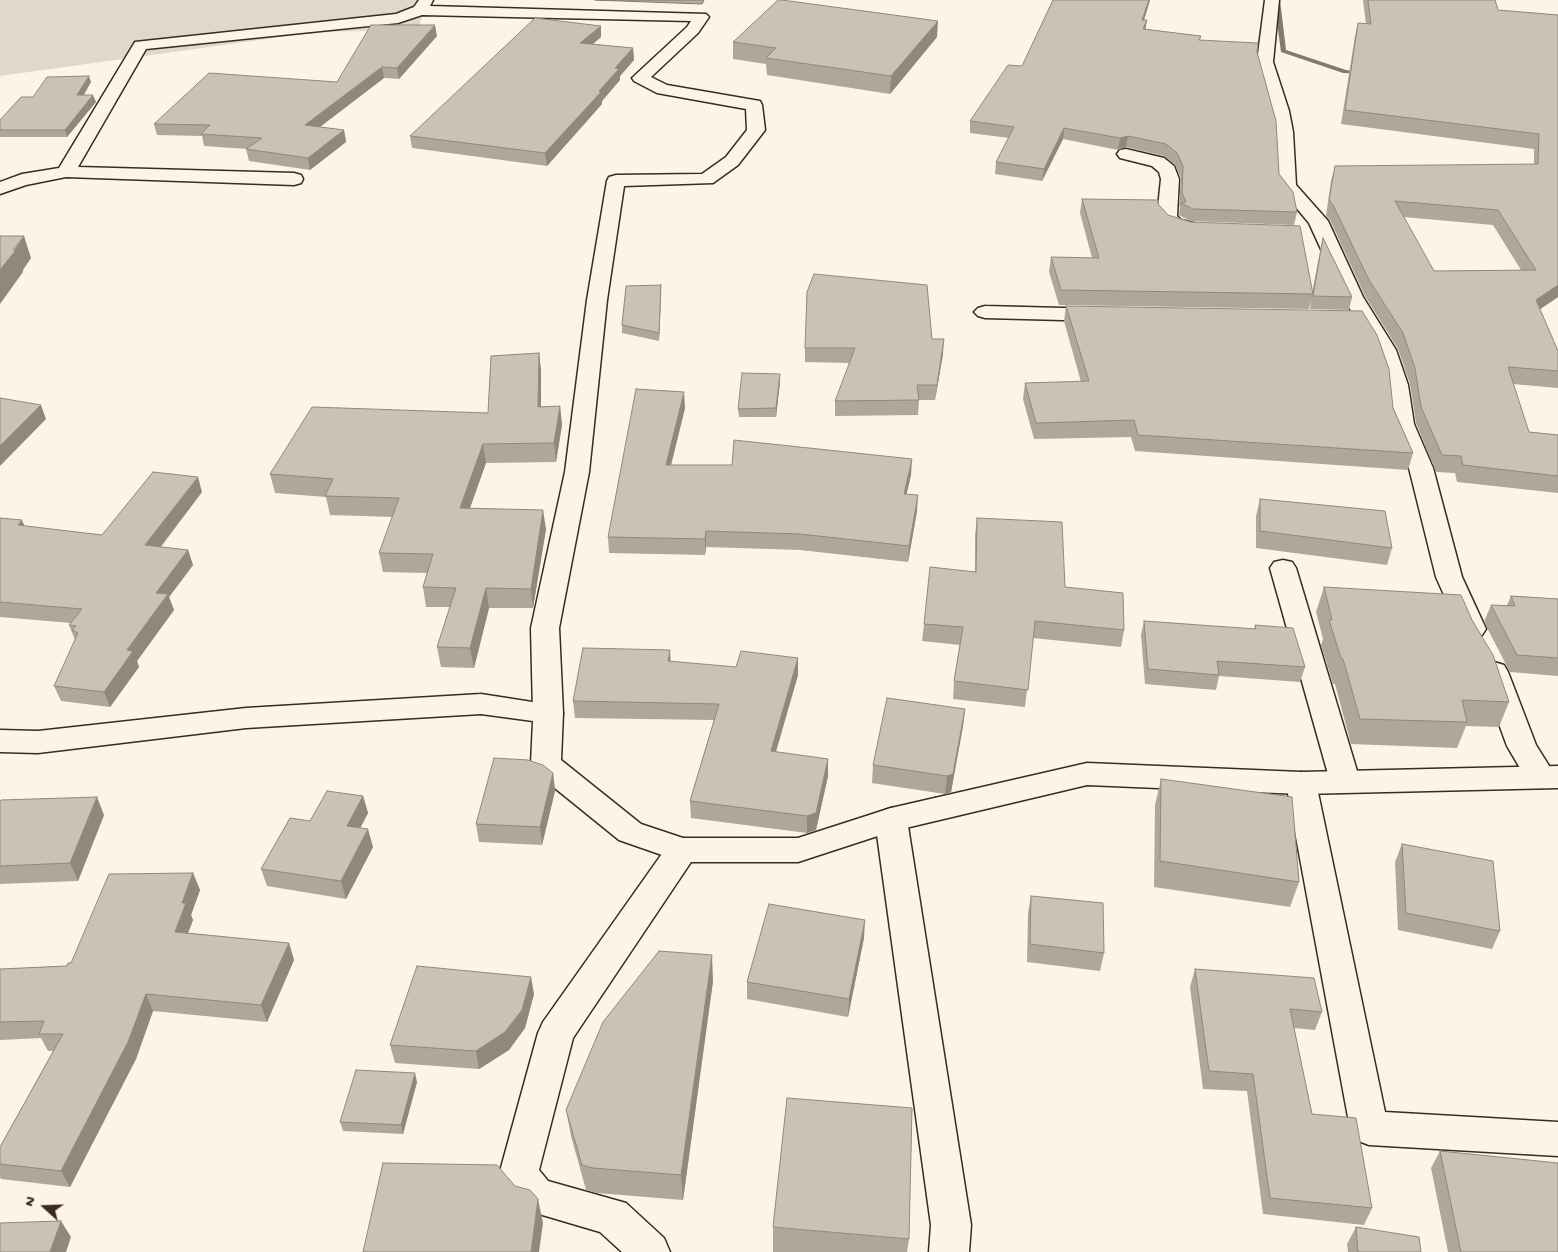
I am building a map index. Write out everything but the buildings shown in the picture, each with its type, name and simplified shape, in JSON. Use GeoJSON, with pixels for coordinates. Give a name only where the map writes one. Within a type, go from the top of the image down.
{"type":"FeatureCollection","features":[{"type":"Feature","properties":{"kind":"street"},"geometry":{"type":"LineString","coordinates":[[1272,0],[1265,62],[1280,111],[1284,132],[1287,186],[1318,221],[1314,233],[1352,297],[1356,319],[1385,350],[1397,385],[1402,424],[1421,468],[1449,577],[1478,644],[1498,680],[1522,746],[1549,777]]}},
{"type":"Feature","properties":{"kind":"street"},"geometry":{"type":"LineString","coordinates":[[66,172],[141,45],[398,18],[423,5],[701,17],[693,30],[640,78],[663,89],[754,105],[756,130],[732,161],[706,179],[616,181],[597,300],[577,472],[545,628],[548,713],[546,764],[630,832],[682,850],[798,850],[891,820],[1087,774],[1301,783],[1549,777]]}},
{"type":"Feature","properties":{"kind":"street"},"geometry":{"type":"LineString","coordinates":[[1126,154],[1158,162],[1168,170],[1170,179],[1167,217],[1174,224],[1188,229],[1217,230]]}},
{"type":"Feature","properties":{"kind":"street"},"geometry":{"type":"LineString","coordinates":[[0,188],[22,180],[66,172],[294,179]]}},
{"type":"Feature","properties":{"kind":"street"},"geometry":{"type":"LineString","coordinates":[[985,312],[1121,315]]}},
{"type":"Feature","properties":{"kind":"street"},"geometry":{"type":"LineString","coordinates":[[1284,568],[1345,781]]}},
{"type":"Feature","properties":{"kind":"street"},"geometry":{"type":"LineString","coordinates":[[0,741],[38,742],[246,718],[471,704],[548,713]]}},
{"type":"Feature","properties":{"kind":"street"},"geometry":{"type":"LineString","coordinates":[[1301,783],[1370,1128],[1558,1139]]}},
{"type":"Feature","properties":{"kind":"street"},"geometry":{"type":"LineString","coordinates":[[891,820],[951,1225],[949,1252]]}},
{"type":"Feature","properties":{"kind":"street"},"geometry":{"type":"LineString","coordinates":[[650,1252],[612,1216],[536,1196],[518,1175],[556,1033],[682,850]]}},
{"type":"Feature","properties":{"kind":"shaded area"},"geometry":{"type":"Polygon","coordinates":[[[0,0],[435,0],[423,13],[418,30],[317,32],[0,76],[0,0]]]}},
{"type":"Feature","properties":{"kind":"shaded area"},"geometry":{"type":"Polygon","coordinates":[[[595,0],[704,0],[702,4],[595,0]]]}},
{"type":"Feature","properties":{"kind":"waterway"},"geometry":{"type":"LineString","coordinates":[[1277,0],[1283,51],[1345,72],[1362,73]]}}]}
